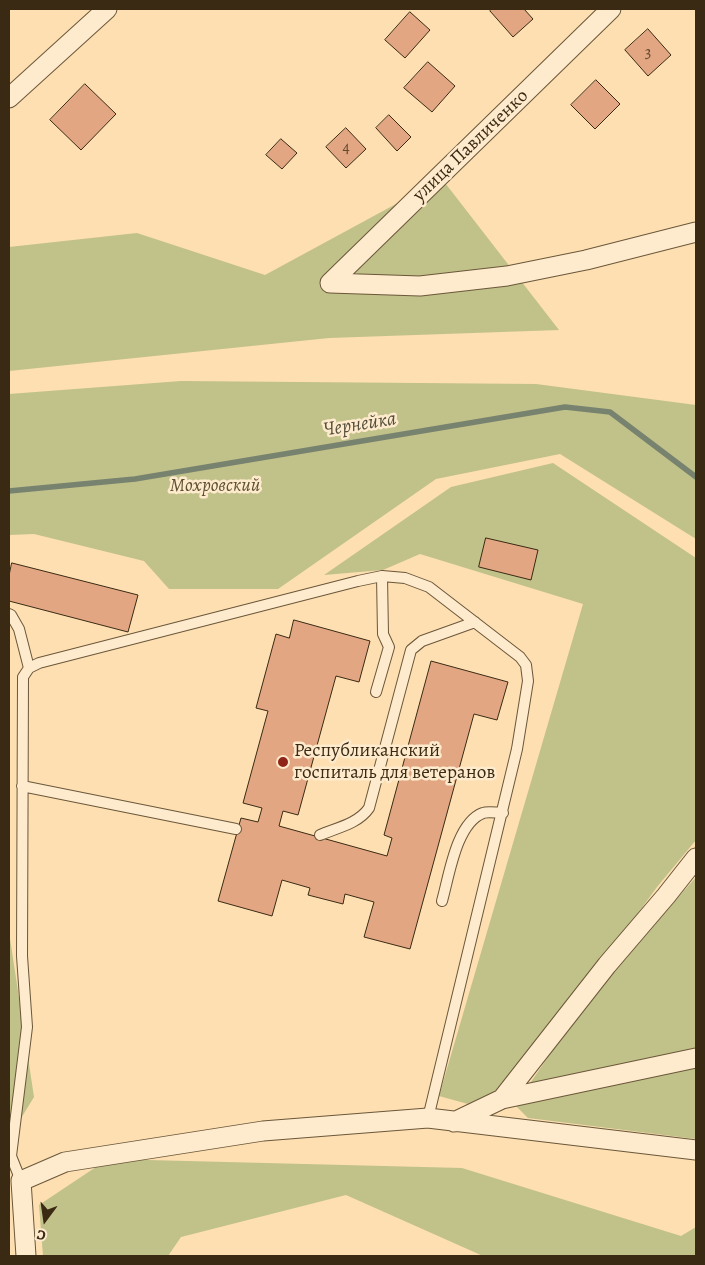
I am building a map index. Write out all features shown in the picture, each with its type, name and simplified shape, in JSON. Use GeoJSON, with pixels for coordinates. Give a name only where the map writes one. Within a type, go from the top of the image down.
{"type":"FeatureCollection","features":[{"type":"Feature","properties":{"kind":"street"},"geometry":{"type":"LineString","coordinates":[[9,98],[107,9]]}},
{"type":"Feature","properties":{"kind":"street","name":"улица Павличенко"},"geometry":{"type":"LineString","coordinates":[[611,9],[330,283],[420,286],[507,276],[586,260],[696,232]]}},
{"type":"Feature","properties":{"kind":"street"},"geometry":{"type":"LineString","coordinates":[[502,1099],[607,965],[696,858]]}},
{"type":"Feature","properties":{"kind":"street"},"geometry":{"type":"LineString","coordinates":[[454,1122],[502,1099],[696,1058]]}},
{"type":"Feature","properties":{"kind":"street"},"geometry":{"type":"LineString","coordinates":[[26,1256],[21,1181],[65,1162],[263,1131],[428,1118],[696,1150]]}},
{"type":"Feature","properties":{"kind":"lane"},"geometry":{"type":"LineString","coordinates":[[376,692],[389,648],[383,634],[382,576]]}},
{"type":"Feature","properties":{"kind":"lane"},"geometry":{"type":"LineString","coordinates":[[21,1181],[11,1156],[27,1027],[22,956],[22,690],[24,677],[29,668],[39,663],[382,576],[405,578],[429,587],[520,657],[526,666],[528,681],[519,739],[428,1118]]}},
{"type":"Feature","properties":{"kind":"lane"},"geometry":{"type":"LineString","coordinates":[[9,614],[19,629],[29,668]]}},
{"type":"Feature","properties":{"kind":"lane"},"geometry":{"type":"LineString","coordinates":[[320,835],[361,817],[369,808],[411,650],[422,641],[475,622]]}},
{"type":"Feature","properties":{"kind":"lane"},"geometry":{"type":"LineString","coordinates":[[22,786],[236,829]]}},
{"type":"Feature","properties":{"kind":"lane"},"geometry":{"type":"LineString","coordinates":[[442,901],[460,835],[473,820],[483,813],[502,813]]}},
{"type":"Feature","properties":{"kind":"green space"},"geometry":{"type":"Polygon","coordinates":[[[442,179],[559,330],[329,338],[9,371],[9,247],[137,233],[265,275],[442,179]]]}},
{"type":"Feature","properties":{"kind":"green space","name":"Мохровский"},"geometry":{"type":"Polygon","coordinates":[[[181,381],[536,384],[696,405],[696,539],[560,454],[436,479],[278,589],[169,589],[144,561],[34,534],[9,535],[9,394],[181,381]]]}},
{"type":"Feature","properties":{"kind":"green space"},"geometry":{"type":"Polygon","coordinates":[[[553,463],[696,558],[696,840],[657,887],[567,1011],[509,1086],[468,1104],[439,1096],[583,604],[420,554],[383,570],[324,575],[451,487],[553,463]]]}},
{"type":"Feature","properties":{"kind":"green space"},"geometry":{"type":"Polygon","coordinates":[[[696,877],[696,1139],[528,1118],[515,1105],[586,1002],[696,877]]]}},
{"type":"Feature","properties":{"kind":"green space"},"geometry":{"type":"Polygon","coordinates":[[[9,932],[34,1097],[9,1138],[9,932]]]}},
{"type":"Feature","properties":{"kind":"green space"},"geometry":{"type":"Polygon","coordinates":[[[108,1159],[462,1168],[681,1236],[696,1227],[696,1256],[483,1256],[346,1195],[181,1237],[168,1256],[43,1256],[39,1205],[108,1159]]]}},
{"type":"Feature","properties":{"kind":"building"},"geometry":{"type":"Polygon","coordinates":[[[492,9],[524,9],[533,19],[513,37],[490,11],[492,9]]]}},
{"type":"Feature","properties":{"kind":"building"},"geometry":{"type":"Polygon","coordinates":[[[410,12],[430,30],[405,58],[385,40],[410,12]]]}},
{"type":"Feature","properties":{"kind":"building"},"geometry":{"type":"Polygon","coordinates":[[[648,29],[671,55],[648,76],[625,50],[648,29]]]}},
{"type":"Feature","properties":{"kind":"building"},"geometry":{"type":"Polygon","coordinates":[[[428,62],[455,86],[432,112],[404,88],[428,62]]]}},
{"type":"Feature","properties":{"kind":"building"},"geometry":{"type":"Polygon","coordinates":[[[596,80],[620,104],[595,129],[571,105],[596,80]]]}},
{"type":"Feature","properties":{"kind":"building"},"geometry":{"type":"Polygon","coordinates":[[[85,84],[116,114],[81,150],[50,120],[85,84]]]}},
{"type":"Feature","properties":{"kind":"building"},"geometry":{"type":"Polygon","coordinates":[[[389,115],[411,137],[397,151],[376,128],[389,115]]]}},
{"type":"Feature","properties":{"kind":"building"},"geometry":{"type":"Polygon","coordinates":[[[346,128],[366,149],[346,168],[326,147],[346,128]]]}},
{"type":"Feature","properties":{"kind":"building"},"geometry":{"type":"Polygon","coordinates":[[[281,139],[297,153],[282,169],[266,155],[281,139]]]}},
{"type":"Feature","properties":{"kind":"building"},"geometry":{"type":"Polygon","coordinates":[[[486,538],[538,550],[531,580],[479,567],[486,538]]]}},
{"type":"Feature","properties":{"kind":"building"},"geometry":{"type":"Polygon","coordinates":[[[12,563],[138,595],[128,632],[9,601],[9,576],[12,563]]]}},
{"type":"Feature","properties":{"kind":"building","name":"Республиканский госпиталь для ветеранов"},"geometry":{"type":"Polygon","coordinates":[[[294,620],[370,641],[359,682],[336,676],[298,815],[283,811],[279,826],[387,856],[392,838],[384,835],[431,661],[508,682],[497,720],[474,714],[410,949],[364,937],[374,902],[345,894],[343,904],[308,895],[310,888],[282,880],[272,916],[218,901],[241,818],[258,822],[262,808],[243,803],[268,711],[256,708],[276,634],[289,638],[294,620]]]}},
{"type":"Feature","properties":{"kind":"waterway","name":"Чернейка"},"geometry":{"type":"LineString","coordinates":[[9,491],[135,479],[565,407],[610,412],[696,477]]}},
{"type":"Feature","properties":{"kind":"place","name":"Республиканский госпиталь для ветеранов"},"geometry":{"type":"Point","coordinates":[283,762]}}]}
